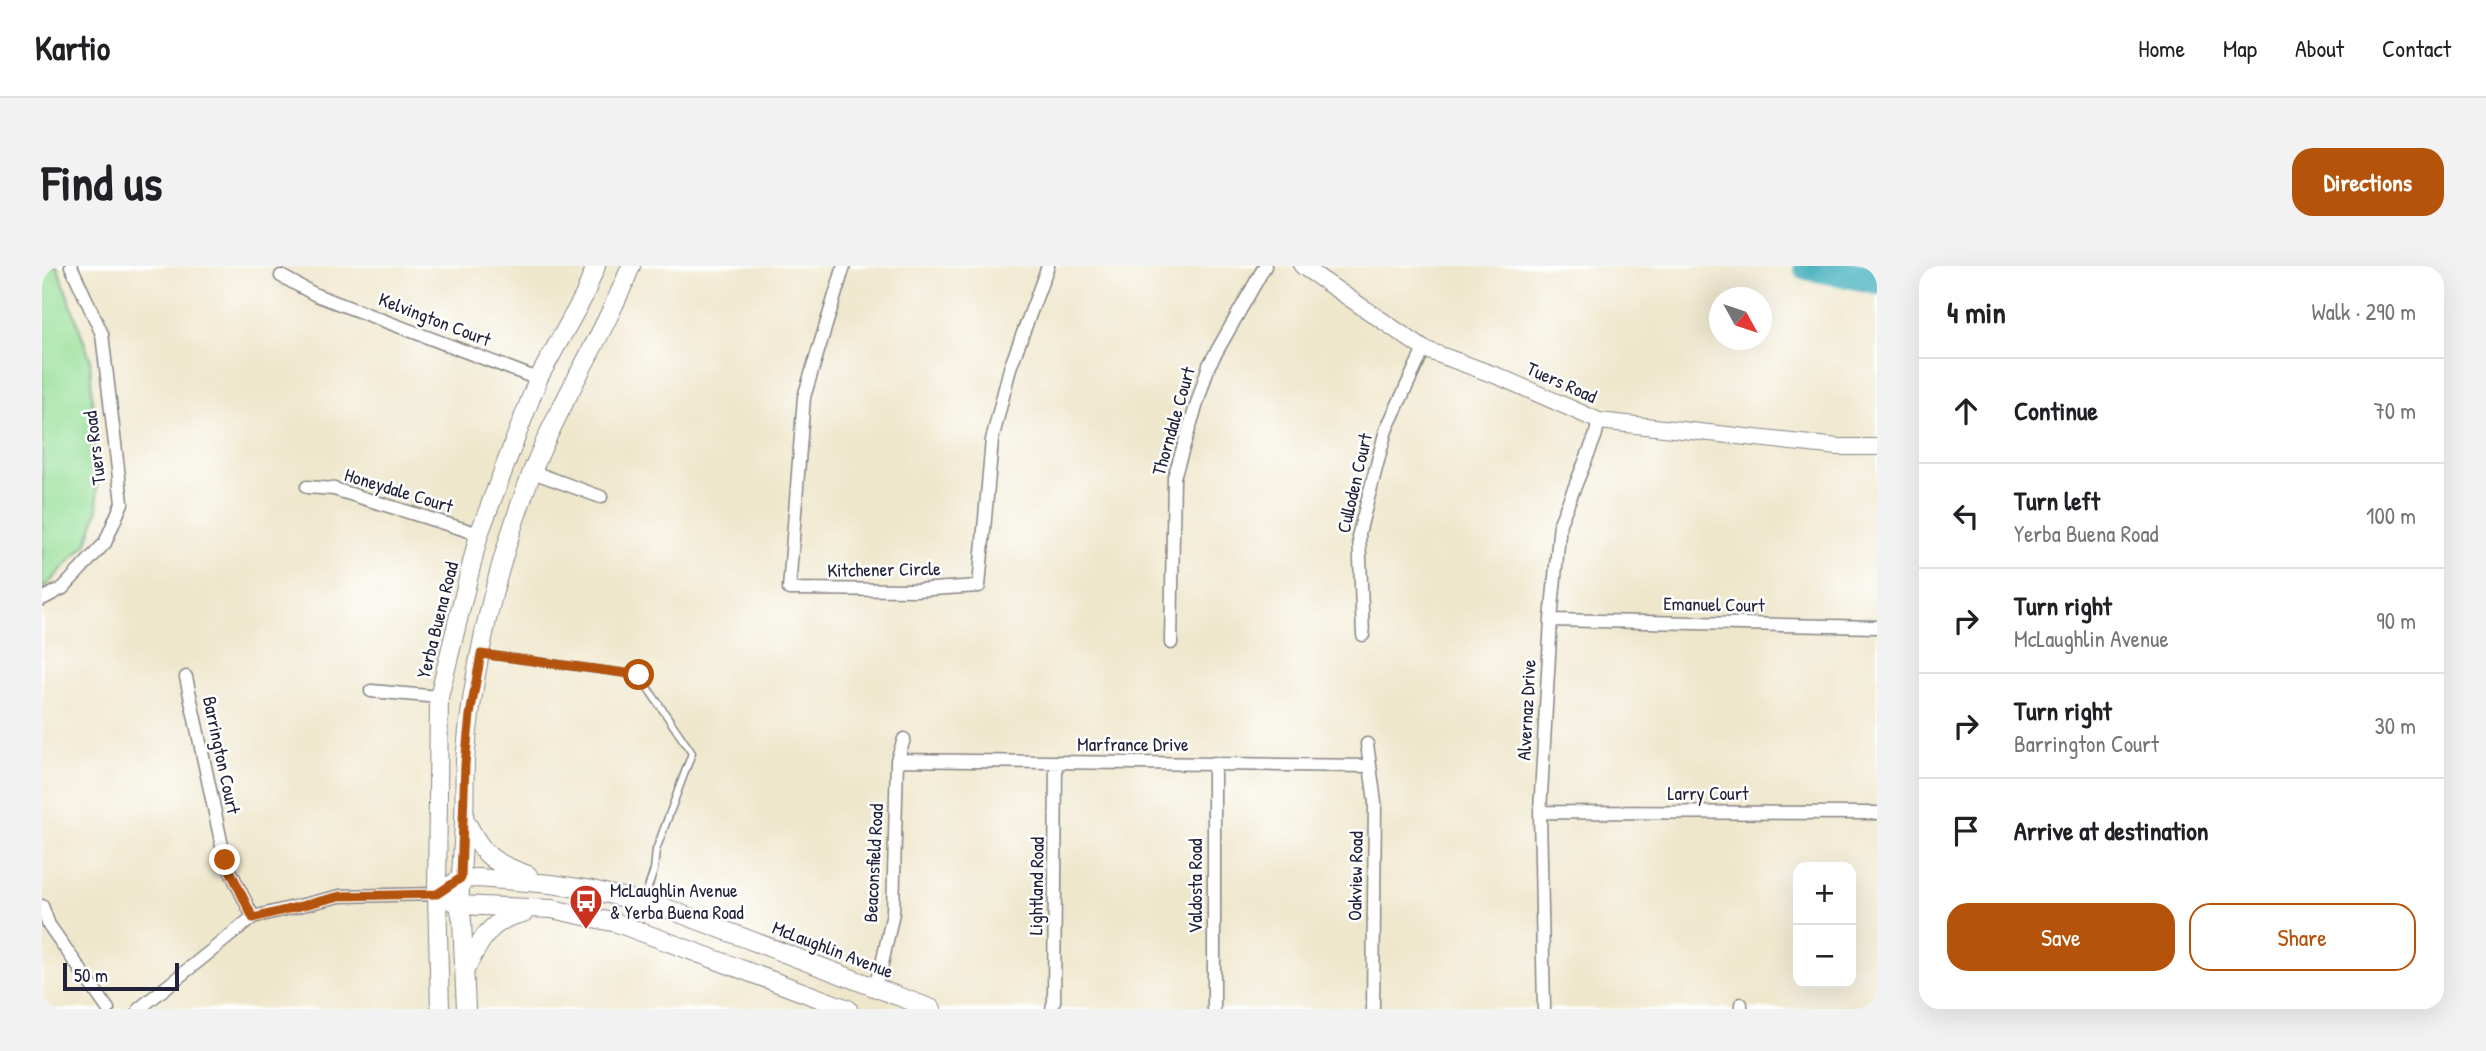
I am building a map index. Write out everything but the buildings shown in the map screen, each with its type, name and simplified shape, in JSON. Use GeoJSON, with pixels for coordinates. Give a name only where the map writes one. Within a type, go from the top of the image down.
{"type":"FeatureCollection","features":[{"type":"Feature","properties":{"kind":"main road","name":"Yerba Buena Road"},"geometry":{"type":"LineString","coordinates":[[440,1009],[437,894],[439,697],[479,534],[538,379],[584,296],[596,266]]}},
{"type":"Feature","properties":{"kind":"main road"},"geometry":{"type":"LineString","coordinates":[[466,1009],[463,920],[459,905],[465,764],[470,715],[481,654],[501,566],[533,472],[616,304],[631,266]]}},
{"type":"Feature","properties":{"kind":"main road"},"geometry":{"type":"LineString","coordinates":[[464,818],[486,855],[508,868],[551,884]]}},
{"type":"Feature","properties":{"kind":"main road"},"geometry":{"type":"LineString","coordinates":[[461,878],[437,894],[459,905],[552,909],[617,923],[848,1009]]}},
{"type":"Feature","properties":{"kind":"main road","name":"McLaughlin Avenue"},"geometry":{"type":"LineString","coordinates":[[461,878],[551,884],[643,901],[932,1009]]}},
{"type":"Feature","properties":{"kind":"main road"},"geometry":{"type":"LineString","coordinates":[[464,971],[490,929],[508,916],[552,909]]}},
{"type":"Feature","properties":{"kind":"street","name":"Tuers Road"},"geometry":{"type":"LineString","coordinates":[[42,599],[63,589],[105,543],[122,503],[102,334],[71,266]]}},
{"type":"Feature","properties":{"kind":"street","name":"Kitchener Circle"},"geometry":{"type":"LineString","coordinates":[[844,266],[804,397],[789,589],[916,590],[979,586],[992,440],[1010,368],[1048,266]]}},
{"type":"Feature","properties":{"kind":"street","name":"Thorndale Court"},"geometry":{"type":"LineString","coordinates":[[1171,643],[1174,477],[1209,365],[1265,266]]}},
{"type":"Feature","properties":{"kind":"street","name":"Tuers Road"},"geometry":{"type":"LineString","coordinates":[[1302,266],[1424,349],[1500,377],[1599,421],[1838,447],[1877,447]]}},
{"type":"Feature","properties":{"kind":"street","name":"Kelvington Court"},"geometry":{"type":"LineString","coordinates":[[281,276],[316,295],[538,379]]}},
{"type":"Feature","properties":{"kind":"street","name":"Culloden Court"},"geometry":{"type":"LineString","coordinates":[[1363,635],[1359,533],[1386,430],[1424,349]]}},
{"type":"Feature","properties":{"kind":"street","name":"Alvernaz Drive"},"geometry":{"type":"LineString","coordinates":[[1545,1009],[1540,811],[1551,620],[1560,523],[1599,421]]}},
{"type":"Feature","properties":{"kind":"street"},"geometry":{"type":"LineString","coordinates":[[533,472],[601,497]]}},
{"type":"Feature","properties":{"kind":"street","name":"Honeydale Court"},"geometry":{"type":"LineString","coordinates":[[307,487],[334,489],[479,534]]}},
{"type":"Feature","properties":{"kind":"street","name":"Emanuel Court"},"geometry":{"type":"LineString","coordinates":[[1551,620],[1877,627]]}},
{"type":"Feature","properties":{"kind":"street","name":"Barrington Court"},"geometry":{"type":"LineString","coordinates":[[186,677],[225,860],[253,918]]}},
{"type":"Feature","properties":{"kind":"street"},"geometry":{"type":"LineString","coordinates":[[371,691],[439,697]]}},
{"type":"Feature","properties":{"kind":"street","name":"Beaconsfield Road"},"geometry":{"type":"LineString","coordinates":[[874,988],[893,913],[897,760],[904,739]]}},
{"type":"Feature","properties":{"kind":"street","name":"Oakview Road"},"geometry":{"type":"LineString","coordinates":[[1367,744],[1375,802],[1373,1009]]}},
{"type":"Feature","properties":{"kind":"street","name":"Marfrance Drive"},"geometry":{"type":"LineString","coordinates":[[897,760],[1370,766]]}},
{"type":"Feature","properties":{"kind":"street","name":"Lightland Road"},"geometry":{"type":"LineString","coordinates":[[1052,1009],[1056,763]]}},
{"type":"Feature","properties":{"kind":"street","name":"Valdosta Road"},"geometry":{"type":"LineString","coordinates":[[1214,763],[1214,1009]]}},
{"type":"Feature","properties":{"kind":"street","name":"Larry Court"},"geometry":{"type":"LineString","coordinates":[[1540,811],[1877,813]]}},
{"type":"Feature","properties":{"kind":"street"},"geometry":{"type":"LineString","coordinates":[[139,1009],[253,918],[340,896],[437,894]]}},
{"type":"Feature","properties":{"kind":"street"},"geometry":{"type":"LineString","coordinates":[[42,906],[49,925],[108,1009]]}},
{"type":"Feature","properties":{"kind":"lane"},"geometry":{"type":"LineString","coordinates":[[481,654],[639,675],[692,753],[656,850],[654,870],[643,901]]}},
{"type":"Feature","properties":{"kind":"green space"},"geometry":{"type":"Polygon","coordinates":[[[42,266],[57,266],[90,358],[98,509],[87,543],[42,590],[42,266]]]}},
{"type":"Feature","properties":{"kind":"waterway"},"geometry":{"type":"LineString","coordinates":[[1807,266],[1877,280]]}},
{"type":"Feature","properties":{"kind":"place","name":"McLaughlin Avenue & Yerba Buena Road"},"geometry":{"type":"Point","coordinates":[586,931]}},
{"type":"Feature","properties":{"kind":"route"},"geometry":{"type":"LineString","coordinates":[[225,860],[253,918],[340,896],[437,894],[461,878],[465,764],[470,715],[481,654],[639,675]]}}]}
